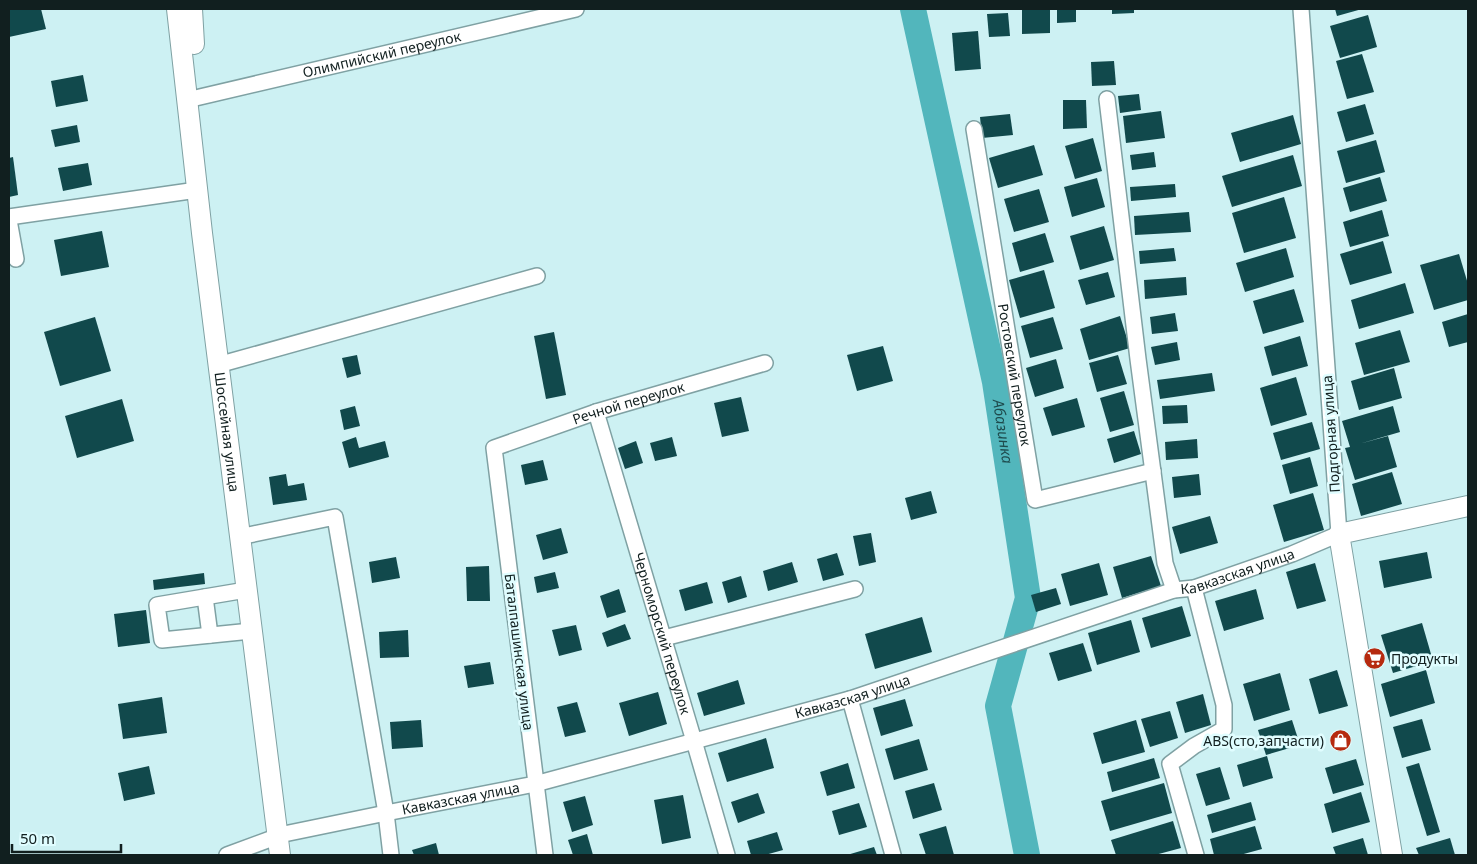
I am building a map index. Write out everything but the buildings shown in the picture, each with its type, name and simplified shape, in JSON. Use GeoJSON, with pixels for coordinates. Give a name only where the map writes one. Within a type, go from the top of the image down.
{"type":"FeatureCollection","features":[{"type":"Feature","properties":{"kind":"main road","name":"Шоссейная улица"},"geometry":{"type":"LineString","coordinates":[[177,9],[192,99],[225,363],[244,536],[258,630],[280,842]]}},
{"type":"Feature","properties":{"kind":"main road","name":"Шоссейная улица"},"geometry":{"type":"LineString","coordinates":[[192,9],[192,99],[197,190],[251,631],[280,842],[287,855]]}},
{"type":"Feature","properties":{"kind":"main road","name":"Кавказская улица"},"geometry":{"type":"LineString","coordinates":[[1339,534],[1468,506]]}},
{"type":"Feature","properties":{"kind":"main road","name":"Подгорная улица"},"geometry":{"type":"LineString","coordinates":[[1339,534],[1392,855]]}},
{"type":"Feature","properties":{"kind":"street","name":"Олимпийский переулок"},"geometry":{"type":"LineString","coordinates":[[192,99],[576,9]]}},
{"type":"Feature","properties":{"kind":"street","name":"Подгорная улица"},"geometry":{"type":"LineString","coordinates":[[1301,9],[1339,534]]}},
{"type":"Feature","properties":{"kind":"street"},"geometry":{"type":"LineString","coordinates":[[1107,99],[1165,563],[1174,590]]}},
{"type":"Feature","properties":{"kind":"street","name":"Ростовский переулок"},"geometry":{"type":"LineString","coordinates":[[974,129],[1035,500],[1153,471]]}},
{"type":"Feature","properties":{"kind":"street"},"geometry":{"type":"LineString","coordinates":[[16,260],[9,219],[197,190]]}},
{"type":"Feature","properties":{"kind":"street"},"geometry":{"type":"LineString","coordinates":[[225,363],[537,276]]}},
{"type":"Feature","properties":{"kind":"street","name":"Речной переулок"},"geometry":{"type":"LineString","coordinates":[[494,448],[596,412],[765,363]]}},
{"type":"Feature","properties":{"kind":"street","name":"Черноморский переулок"},"geometry":{"type":"LineString","coordinates":[[596,412],[727,855]]}},
{"type":"Feature","properties":{"kind":"street","name":"Баталпашинская улица"},"geometry":{"type":"LineString","coordinates":[[494,448],[545,855]]}},
{"type":"Feature","properties":{"kind":"street"},"geometry":{"type":"LineString","coordinates":[[244,536],[335,517],[386,813],[391,855]]}},
{"type":"Feature","properties":{"kind":"street","name":"Кавказская улица"},"geometry":{"type":"LineString","coordinates":[[227,855],[386,813],[535,784],[850,699],[1174,590],[1194,588],[1292,554],[1339,534]]}},
{"type":"Feature","properties":{"kind":"street"},"geometry":{"type":"LineString","coordinates":[[1194,588],[1224,705],[1224,729],[1194,746],[1170,764],[1196,855]]}},
{"type":"Feature","properties":{"kind":"street"},"geometry":{"type":"LineString","coordinates":[[664,638],[854,589]]}},
{"type":"Feature","properties":{"kind":"street"},"geometry":{"type":"LineString","coordinates":[[246,590],[157,605],[158,614],[162,640],[251,631]]}},
{"type":"Feature","properties":{"kind":"street"},"geometry":{"type":"LineString","coordinates":[[205,597],[210,635]]}},
{"type":"Feature","properties":{"kind":"street"},"geometry":{"type":"LineString","coordinates":[[850,699],[894,855]]}},
{"type":"Feature","properties":{"kind":"waterway","name":"Абазинка"},"geometry":{"type":"LineString","coordinates":[[913,9],[995,382],[1028,598],[998,706],[1027,855]]}},
{"type":"Feature","properties":{"kind":"place","name":"Продукты"},"geometry":{"type":"Point","coordinates":[1375,659]}},
{"type":"Feature","properties":{"kind":"place","name":"ABS(сто,запчасти)"},"geometry":{"type":"Point","coordinates":[1340,741]}}]}
